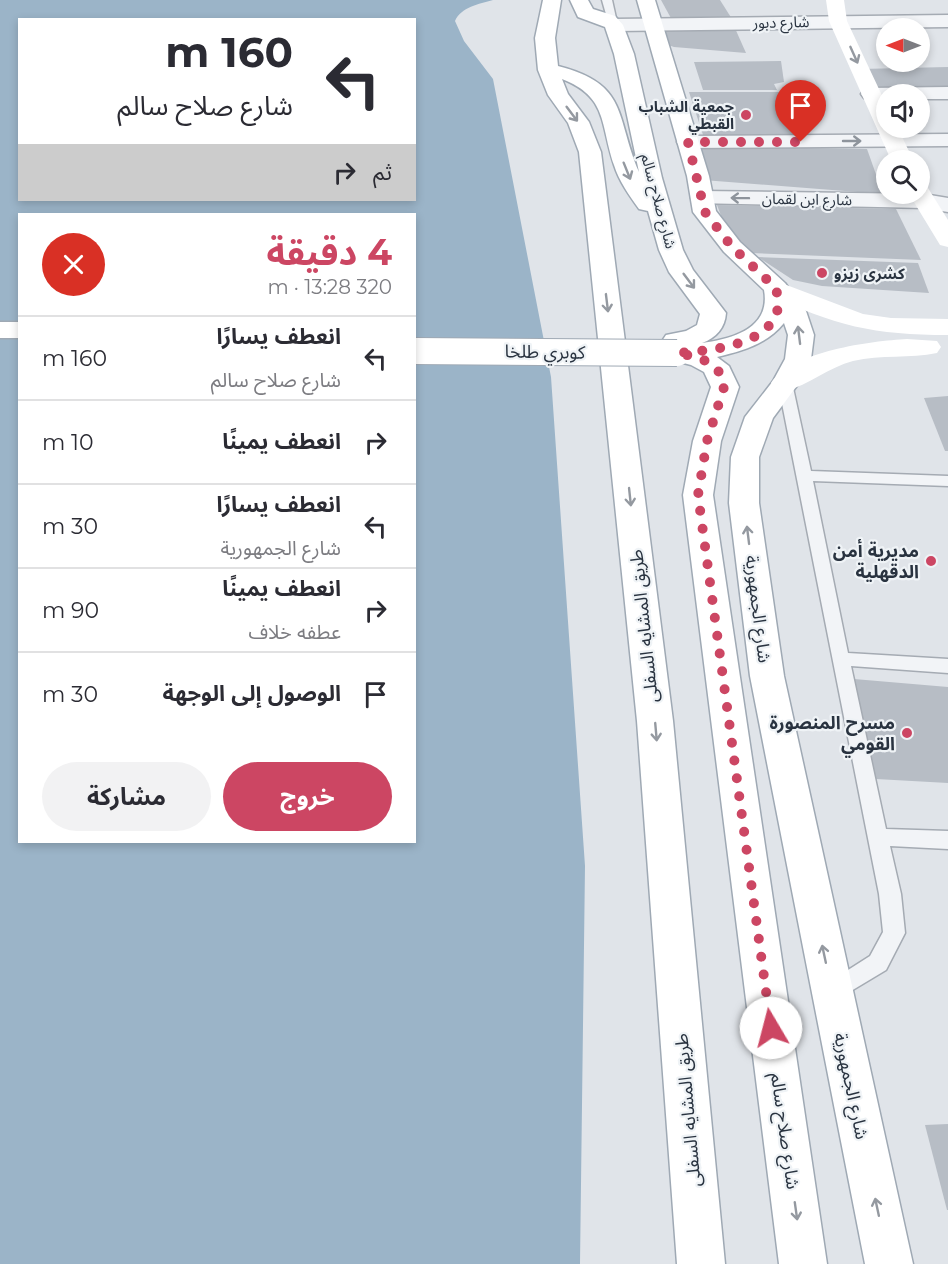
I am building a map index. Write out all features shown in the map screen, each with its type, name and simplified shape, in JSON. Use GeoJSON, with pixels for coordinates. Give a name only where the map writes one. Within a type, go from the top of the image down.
{"type":"FeatureCollection","features":[{"type":"Feature","properties":{"kind":"main road","name":"طريق المشايه السفلى"},"geometry":{"type":"LineString","coordinates":[[552,0],[544,38],[548,70],[558,95],[578,122],[590,152],[655,721],[701,1264]]}},
{"type":"Feature","properties":{"kind":"main road"},"geometry":{"type":"LineString","coordinates":[[579,0],[585,13],[608,20],[614,25]]}},
{"type":"Feature","properties":{"kind":"main road"},"geometry":{"type":"LineString","coordinates":[[835,0],[838,21],[897,150]]}},
{"type":"Feature","properties":{"kind":"main road","name":"شارع الجمهورية"},"geometry":{"type":"LineString","coordinates":[[650,12],[688,142],[705,212],[732,247],[776,288],[793,311],[801,335],[798,360],[785,383],[759,417],[748,447],[745,457],[744,503],[767,676],[889,1264]]}},
{"type":"Feature","properties":{"kind":"main road","name":"شارع صلاح سالم"},"geometry":{"type":"LineString","coordinates":[[614,25],[624,54],[651,178],[665,221],[671,250],[681,272],[713,313],[714,321],[710,329],[676,347]]}},
{"type":"Feature","properties":{"kind":"main road"},"geometry":{"type":"LineString","coordinates":[[548,70],[573,75],[599,90],[618,135],[622,159],[631,181],[647,204],[665,221]]}},
{"type":"Feature","properties":{"kind":"main road"},"geometry":{"type":"LineString","coordinates":[[926,204],[948,240]]}},
{"type":"Feature","properties":{"kind":"main road"},"geometry":{"type":"LineString","coordinates":[[776,288],[810,305],[894,336],[948,347]]}},
{"type":"Feature","properties":{"kind":"main road"},"geometry":{"type":"LineString","coordinates":[[676,347],[714,351],[746,341],[768,326],[778,308],[776,288]]}},
{"type":"Feature","properties":{"kind":"main road"},"geometry":{"type":"LineString","coordinates":[[785,383],[815,364],[894,336],[948,327]]}},
{"type":"Feature","properties":{"kind":"main road"},"geometry":{"type":"LineString","coordinates":[[0,330],[18,330]]}},
{"type":"Feature","properties":{"kind":"main road","name":"كوبري طلخا"},"geometry":{"type":"LineString","coordinates":[[416,337],[676,347]]}},
{"type":"Feature","properties":{"kind":"main road"},"geometry":{"type":"LineString","coordinates":[[0,346],[18,346]]}},
{"type":"Feature","properties":{"kind":"main road","name":"شارع صلاح سالم"},"geometry":{"type":"LineString","coordinates":[[676,347],[711,363],[724,379],[724,387],[707,441],[698,495],[803,1264]]}},
{"type":"Feature","properties":{"kind":"main road","name":"كوبري طلخا"},"geometry":{"type":"LineString","coordinates":[[416,351],[676,347]]}},
{"type":"Feature","properties":{"kind":"street","name":"شارع دبور"},"geometry":{"type":"LineString","coordinates":[[614,25],[650,12],[838,21],[948,21]]}},
{"type":"Feature","properties":{"kind":"street"},"geometry":{"type":"LineString","coordinates":[[871,94],[948,93]]}},
{"type":"Feature","properties":{"kind":"street"},"geometry":{"type":"LineString","coordinates":[[688,142],[948,140]]}},
{"type":"Feature","properties":{"kind":"street","name":"شارع ابن لقمان"},"geometry":{"type":"LineString","coordinates":[[702,198],[876,197]]}},
{"type":"Feature","properties":{"kind":"street","name":"شارع ابن لقمان"},"geometry":{"type":"LineString","coordinates":[[930,199],[948,205]]}},
{"type":"Feature","properties":{"kind":"lane"},"geometry":{"type":"LineString","coordinates":[[607,0],[614,25]]}},
{"type":"Feature","properties":{"kind":"lane"},"geometry":{"type":"LineString","coordinates":[[785,383],[890,894],[894,933],[878,963],[831,993]]}},
{"type":"Feature","properties":{"kind":"lane"},"geometry":{"type":"LineString","coordinates":[[803,476],[948,481]]}},
{"type":"Feature","properties":{"kind":"lane"},"geometry":{"type":"LineString","coordinates":[[840,659],[948,666]]}},
{"type":"Feature","properties":{"kind":"lane"},"geometry":{"type":"LineString","coordinates":[[878,837],[948,840]]}},
{"type":"Feature","properties":{"kind":"water"},"geometry":{"type":"Polygon","coordinates":[[[0,0],[493,0],[466,9],[455,21],[464,41],[493,79],[551,377],[585,866],[580,1264],[0,1264],[0,0]]]}},
{"type":"Feature","properties":{"kind":"building"},"geometry":{"type":"Polygon","coordinates":[[[661,0],[720,0],[732,19],[672,20],[661,0]]]}},
{"type":"Feature","properties":{"kind":"building"},"geometry":{"type":"Polygon","coordinates":[[[734,26],[746,53],[674,47],[668,45],[663,28],[734,26]]]}},
{"type":"Feature","properties":{"kind":"building"},"geometry":{"type":"Polygon","coordinates":[[[781,61],[784,82],[774,84],[777,90],[703,90],[694,62],[781,61]]]}},
{"type":"Feature","properties":{"kind":"building"},"geometry":{"type":"Polygon","coordinates":[[[930,67],[948,67],[948,86],[876,84],[875,88],[860,69],[876,69],[876,72],[930,72],[930,67]]]}},
{"type":"Feature","properties":{"kind":"building","name":"جمعية الشباب القبطي"},"geometry":{"type":"Polygon","coordinates":[[[689,92],[786,92],[804,138],[704,138],[689,92]]]}},
{"type":"Feature","properties":{"kind":"building"},"geometry":{"type":"Polygon","coordinates":[[[696,146],[867,149],[876,174],[876,193],[703,180],[696,146]]]}},
{"type":"Feature","properties":{"kind":"building"},"geometry":{"type":"Polygon","coordinates":[[[717,205],[896,209],[921,260],[750,253],[723,221],[717,205]]]}},
{"type":"Feature","properties":{"kind":"building"},"geometry":{"type":"Polygon","coordinates":[[[758,257],[918,263],[929,293],[822,286],[793,280],[758,257]]]}},
{"type":"Feature","properties":{"kind":"building"},"geometry":{"type":"Polygon","coordinates":[[[948,396],[948,451],[945,451],[924,398],[948,396]]]}},
{"type":"Feature","properties":{"kind":"building","name":"مسرح المنصورة القومي"},"geometry":{"type":"Polygon","coordinates":[[[854,679],[948,687],[948,783],[876,779],[854,679]]]}},
{"type":"Feature","properties":{"kind":"building"},"geometry":{"type":"Polygon","coordinates":[[[948,1124],[948,1210],[947,1210],[925,1125],[948,1124]]]}},
{"type":"Feature","properties":{"kind":"place","name":"جمعية الشباب القبطي"},"geometry":{"type":"Point","coordinates":[746,115]}},
{"type":"Feature","properties":{"kind":"place","name":"كشرى زيزو"},"geometry":{"type":"Point","coordinates":[822,273]}},
{"type":"Feature","properties":{"kind":"place","name":"مديرية أمن الدقهلية"},"geometry":{"type":"Point","coordinates":[931,561]}},
{"type":"Feature","properties":{"kind":"place","name":"مسرح المنصورة القومي"},"geometry":{"type":"Point","coordinates":[907,733]}},
{"type":"Feature","properties":{"kind":"route"},"geometry":{"type":"LineString","coordinates":[[771,1028],[698,495],[707,441],[724,387],[724,379],[711,363],[677,353],[714,351],[746,341],[768,326],[778,308],[776,288],[732,247],[705,212],[688,142],[801,142]]}}]}
